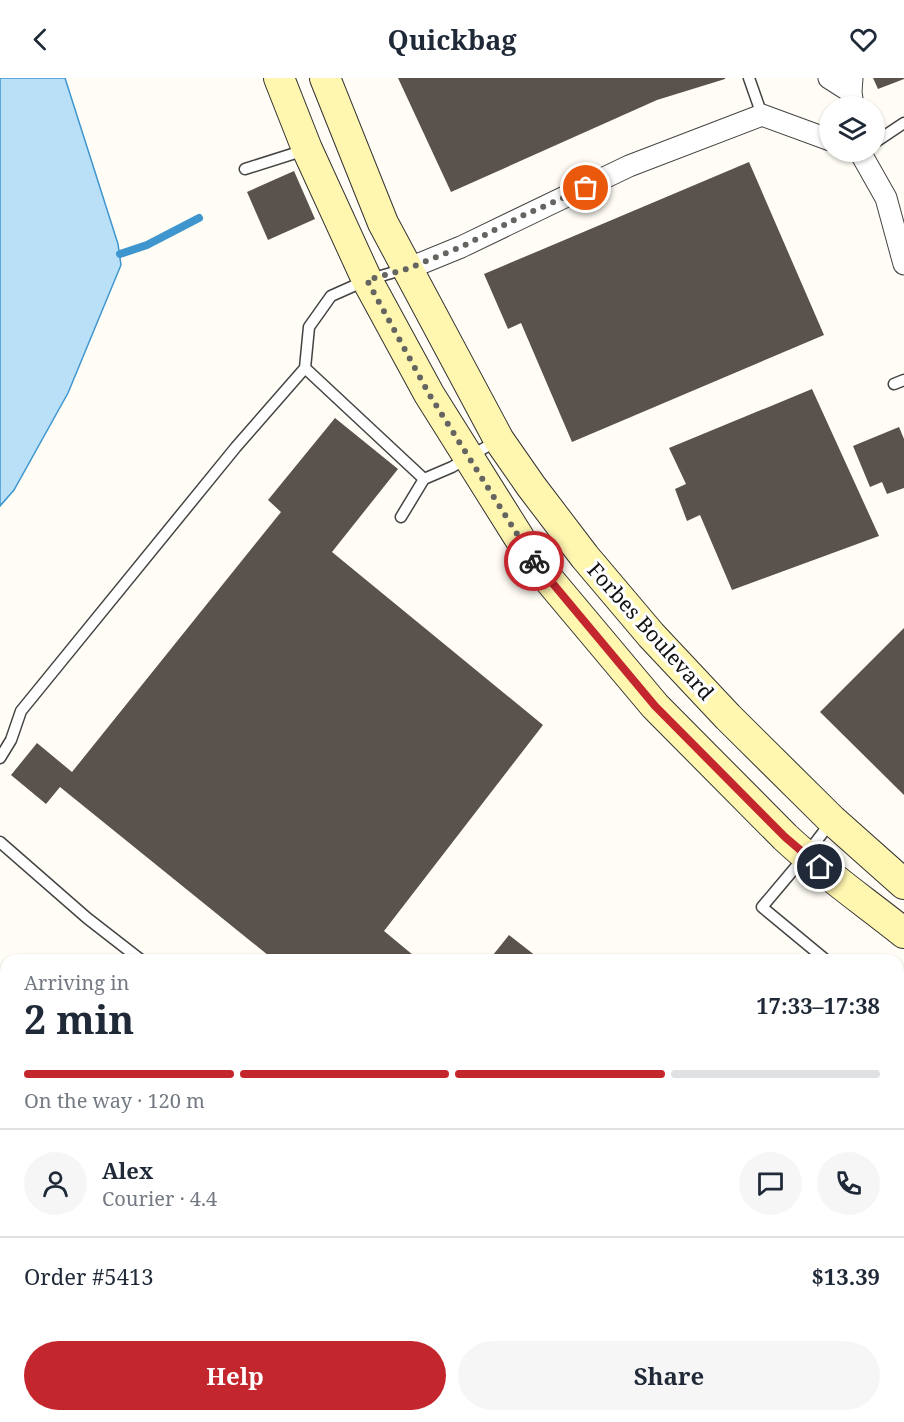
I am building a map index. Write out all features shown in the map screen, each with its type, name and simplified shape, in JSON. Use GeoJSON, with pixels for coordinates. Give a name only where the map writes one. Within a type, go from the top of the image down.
{"type":"FeatureCollection","features":[{"type":"Feature","properties":{"kind":"main road","name":"Forbes Boulevard"},"geometry":{"type":"LineString","coordinates":[[279,78],[307,149],[367,280],[429,394],[535,563],[648,697],[805,856],[904,933]]}},
{"type":"Feature","properties":{"kind":"main road","name":"Forbes Boulevard"},"geometry":{"type":"LineString","coordinates":[[325,78],[383,224],[498,440],[585,557],[651,635],[739,721],[832,820],[904,884]]}},
{"type":"Feature","properties":{"kind":"street"},"geometry":{"type":"LineString","coordinates":[[829,78],[852,92]]}},
{"type":"Feature","properties":{"kind":"street"},"geometry":{"type":"LineString","coordinates":[[407,269],[461,247],[629,166],[762,115],[819,136]]}},
{"type":"Feature","properties":{"kind":"street"},"geometry":{"type":"LineString","coordinates":[[868,162],[886,198],[904,264]]}},
{"type":"Feature","properties":{"kind":"lane"},"geometry":{"type":"LineString","coordinates":[[749,78],[762,115]]}},
{"type":"Feature","properties":{"kind":"lane"},"geometry":{"type":"LineString","coordinates":[[885,135],[904,123]]}},
{"type":"Feature","properties":{"kind":"lane"},"geometry":{"type":"LineString","coordinates":[[245,170],[307,149]]}},
{"type":"Feature","properties":{"kind":"lane"},"geometry":{"type":"LineString","coordinates":[[0,758],[11,740],[21,711],[236,447],[305,368],[309,327],[331,296],[367,280],[407,269]]}},
{"type":"Feature","properties":{"kind":"lane"},"geometry":{"type":"LineString","coordinates":[[305,368],[424,480]]}},
{"type":"Feature","properties":{"kind":"lane"},"geometry":{"type":"LineString","coordinates":[[401,517],[424,480],[469,458],[498,440]]}},
{"type":"Feature","properties":{"kind":"lane"},"geometry":{"type":"LineString","coordinates":[[819,954],[762,907],[832,820]]}},
{"type":"Feature","properties":{"kind":"lane"},"geometry":{"type":"LineString","coordinates":[[0,842],[87,918],[133,954]]}},
{"type":"Feature","properties":{"kind":"water"},"geometry":{"type":"Polygon","coordinates":[[[0,78],[65,78],[118,244],[121,265],[68,393],[14,490],[0,506],[0,78]]]}},
{"type":"Feature","properties":{"kind":"building"},"geometry":{"type":"Polygon","coordinates":[[[398,78],[725,79],[657,100],[451,192],[398,78]]]}},
{"type":"Feature","properties":{"kind":"building"},"geometry":{"type":"Polygon","coordinates":[[[873,78],[904,78],[904,79],[878,89],[873,78]]]}},
{"type":"Feature","properties":{"kind":"building"},"geometry":{"type":"Polygon","coordinates":[[[749,162],[824,335],[572,442],[521,323],[508,329],[484,274],[749,162]]]}},
{"type":"Feature","properties":{"kind":"building"},"geometry":{"type":"Polygon","coordinates":[[[294,171],[315,219],[268,240],[247,192],[294,171]]]}},
{"type":"Feature","properties":{"kind":"building"},"geometry":{"type":"Polygon","coordinates":[[[812,389],[879,536],[732,590],[700,515],[687,521],[675,489],[686,484],[669,448],[812,389]]]}},
{"type":"Feature","properties":{"kind":"building"},"geometry":{"type":"Polygon","coordinates":[[[335,418],[398,469],[332,552],[543,725],[384,931],[412,954],[267,954],[60,787],[46,804],[11,775],[37,743],[72,772],[281,512],[268,500],[335,418]]]}},
{"type":"Feature","properties":{"kind":"building"},"geometry":{"type":"Polygon","coordinates":[[[899,427],[904,439],[904,488],[887,494],[882,482],[870,487],[853,446],[899,427]]]}},
{"type":"Feature","properties":{"kind":"building"},"geometry":{"type":"Polygon","coordinates":[[[904,628],[904,795],[820,712],[904,628]]]}},
{"type":"Feature","properties":{"kind":"building"},"geometry":{"type":"Polygon","coordinates":[[[509,935],[533,954],[494,954],[509,935]]]}},
{"type":"Feature","properties":{"kind":"waterway"},"geometry":{"type":"LineString","coordinates":[[120,254],[147,245],[199,218]]}},
{"type":"Feature","properties":{"kind":"way so far"},"geometry":{"type":"LineString","coordinates":[[534,561],[429,394],[367,280],[407,269],[461,247],[524,215],[586,188]]}},
{"type":"Feature","properties":{"kind":"route"},"geometry":{"type":"LineString","coordinates":[[534,561],[655,706],[785,837],[820,867]]}}]}
